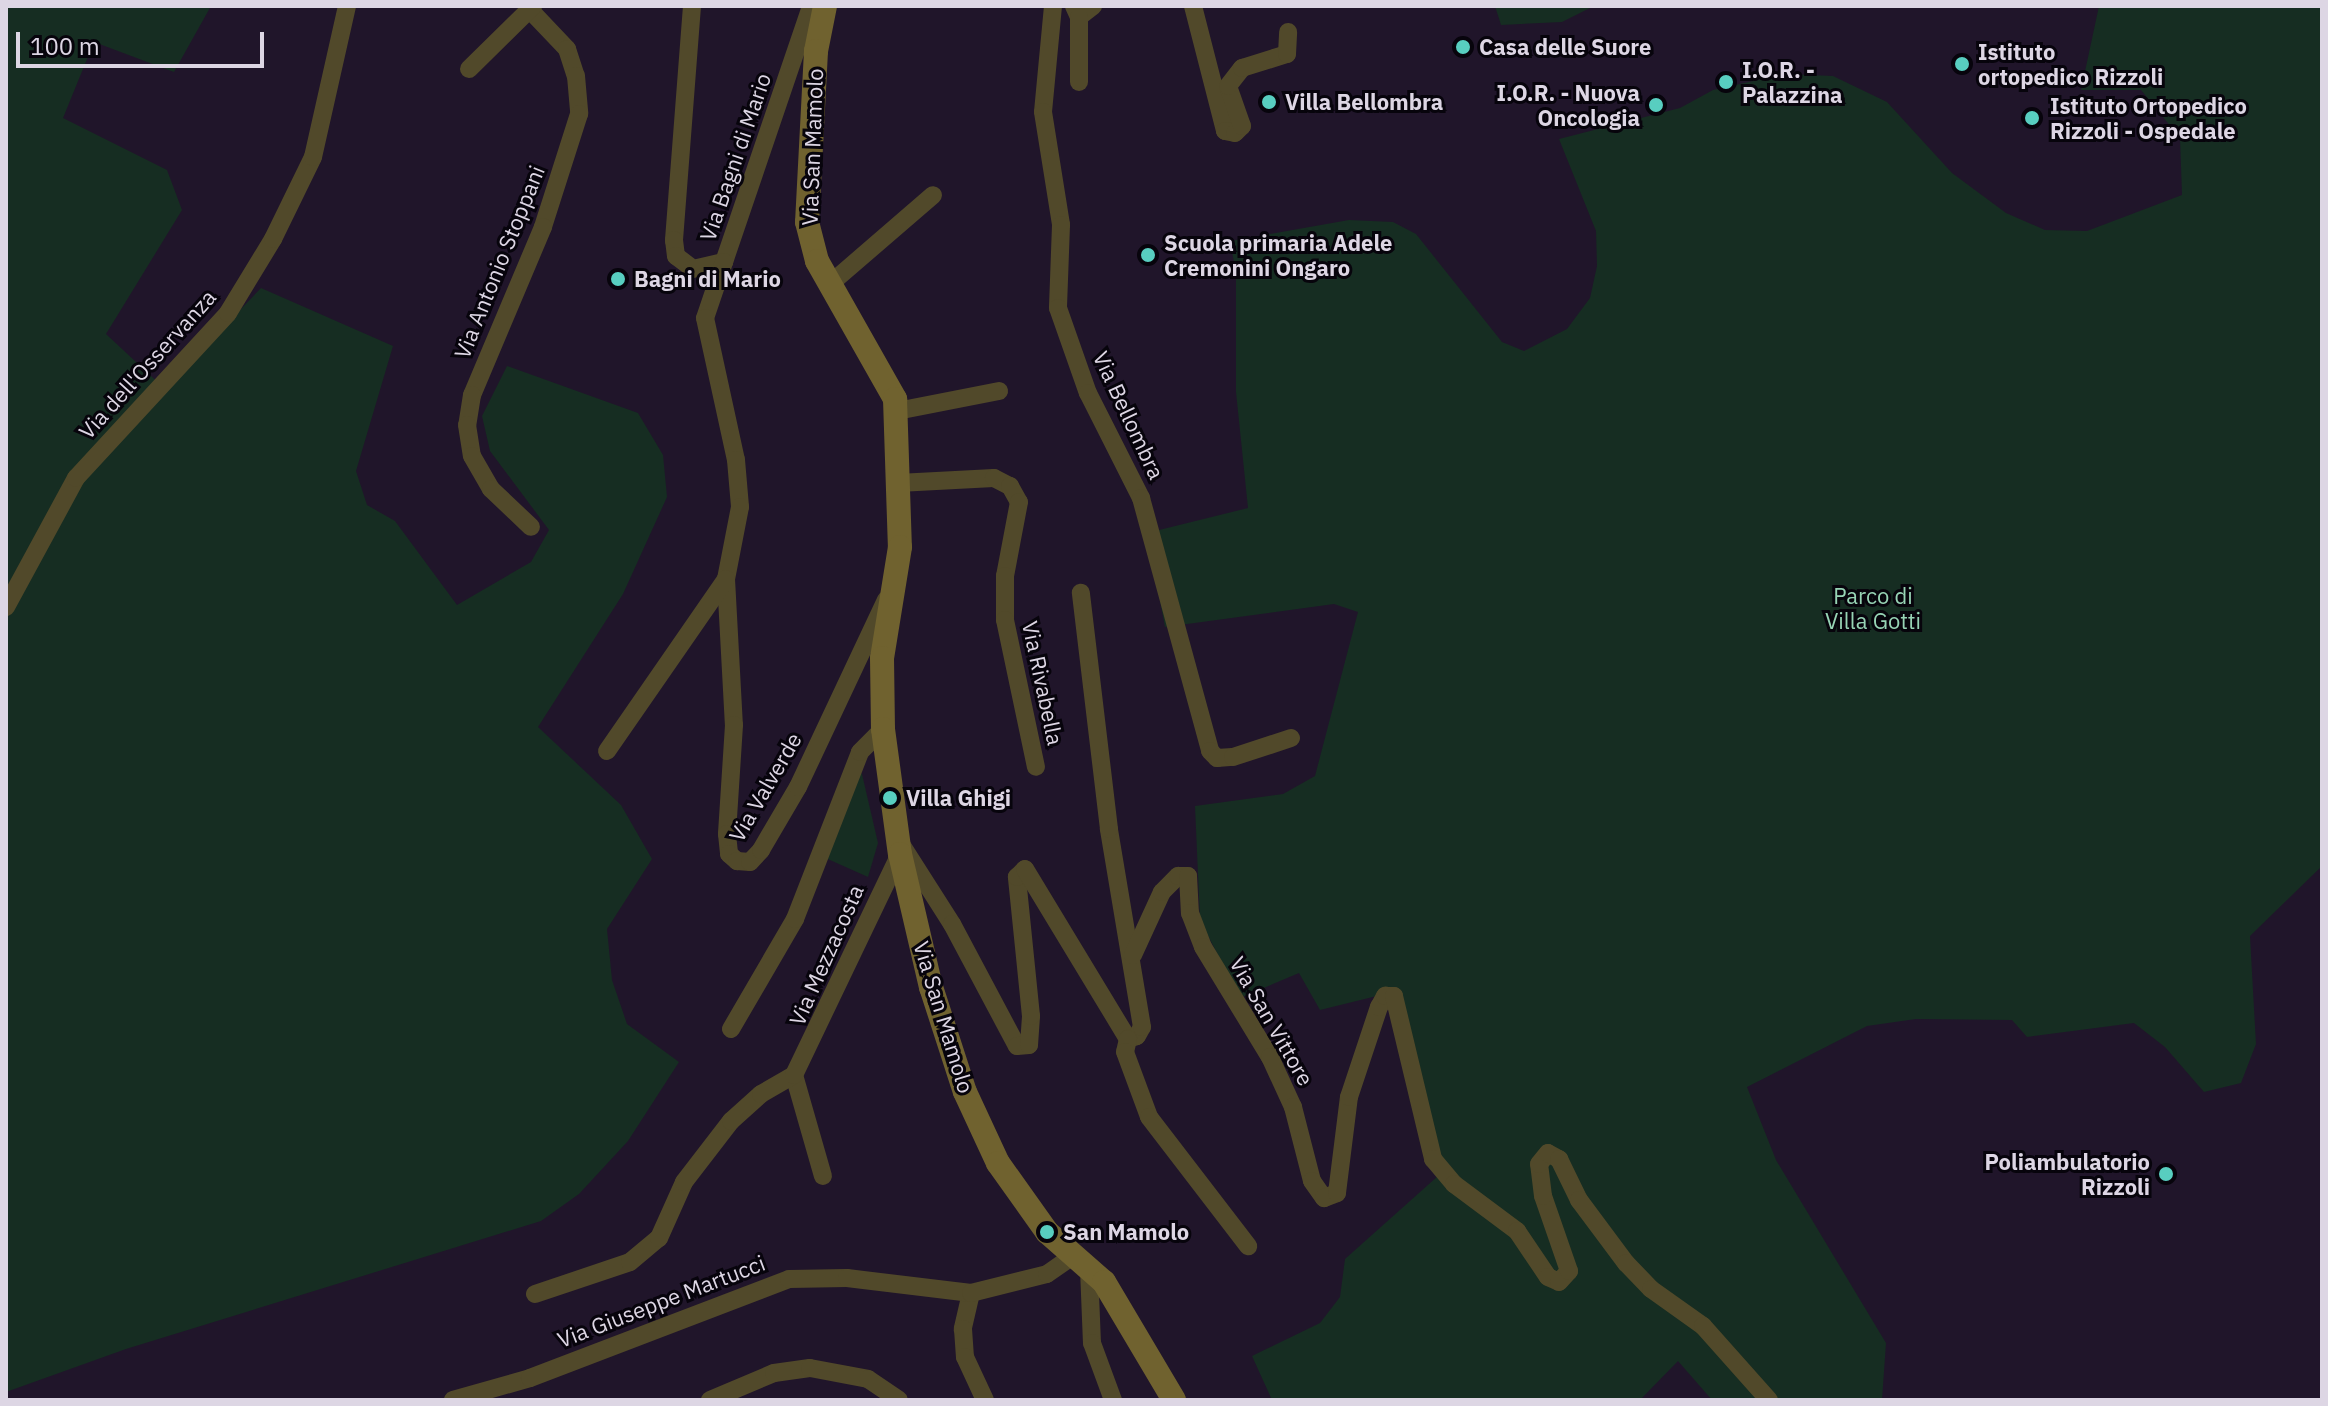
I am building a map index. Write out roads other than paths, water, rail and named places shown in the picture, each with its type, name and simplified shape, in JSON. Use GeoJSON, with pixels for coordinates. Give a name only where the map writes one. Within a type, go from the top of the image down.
{"type":"FeatureCollection","features":[{"type":"Feature","properties":{"kind":"main road","name":"Via San Mamolo"},"geometry":{"type":"LineString","coordinates":[[825,6],[816,51],[807,222],[810,245],[889,386],[897,411],[900,547],[889,595],[883,729],[899,847],[931,987],[965,1092],[998,1163],[1047,1232],[1104,1282],[1130,1320],[1174,1400]]}},
{"type":"Feature","properties":{"kind":"street","name":"Via dell'Osservanza"},"geometry":{"type":"LineString","coordinates":[[6,607],[76,478],[228,313],[273,239],[313,157],[347,6]]}},
{"type":"Feature","properties":{"kind":"street","name":"Via Bagni di Mario"},"geometry":{"type":"LineString","coordinates":[[692,6],[674,240],[676,256],[693,269],[724,262],[811,6]]}},
{"type":"Feature","properties":{"kind":"street","name":"Via Bellombra"},"geometry":{"type":"LineString","coordinates":[[1053,6],[1043,112],[1061,225],[1058,308],[1088,393],[1141,498],[1210,751],[1217,758],[1233,757],[1291,738]]}},
{"type":"Feature","properties":{"kind":"street"},"geometry":{"type":"LineString","coordinates":[[1193,6],[1225,131],[1235,133],[1242,126],[1228,86],[1242,68],[1287,54],[1288,32]]}},
{"type":"Feature","properties":{"kind":"street"},"geometry":{"type":"LineString","coordinates":[[469,69],[532,8]]}},
{"type":"Feature","properties":{"kind":"street","name":"Via Antonio Stoppani"},"geometry":{"type":"LineString","coordinates":[[531,527],[491,489],[472,456],[467,425],[472,395],[543,227],[579,114],[576,76],[567,49],[532,8]]}},
{"type":"Feature","properties":{"kind":"street"},"geometry":{"type":"LineString","coordinates":[[1079,82],[1082,10]]}},
{"type":"Feature","properties":{"kind":"street"},"geometry":{"type":"LineString","coordinates":[[830,284],[933,195]]}},
{"type":"Feature","properties":{"kind":"street","name":"Via Valverde"},"geometry":{"type":"LineString","coordinates":[[724,262],[705,318],[736,460],[740,507],[726,579],[734,725],[727,834],[729,854],[737,861],[750,862],[761,850],[798,787],[889,595]]}},
{"type":"Feature","properties":{"kind":"street"},"geometry":{"type":"LineString","coordinates":[[897,411],[999,391]]}},
{"type":"Feature","properties":{"kind":"street","name":"Via Rivabella"},"geometry":{"type":"LineString","coordinates":[[898,483],[994,478],[1010,486],[1019,502],[1005,576],[1005,620],[1036,767]]}},
{"type":"Feature","properties":{"kind":"street","name":"Via Valverde"},"geometry":{"type":"LineString","coordinates":[[607,751],[726,579]]}},
{"type":"Feature","properties":{"kind":"street","name":"Via Rivabella"},"geometry":{"type":"LineString","coordinates":[[1081,593],[1109,829],[1133,955]]}},
{"type":"Feature","properties":{"kind":"street"},"geometry":{"type":"LineString","coordinates":[[731,1029],[795,919],[860,752],[883,729]]}},
{"type":"Feature","properties":{"kind":"street"},"geometry":{"type":"LineString","coordinates":[[899,847],[945,911],[1017,1046],[1029,1045],[1031,1016],[1017,877],[1025,869],[1128,1039]]}},
{"type":"Feature","properties":{"kind":"street","name":"Via Mezzacosta"},"geometry":{"type":"LineString","coordinates":[[794,1075],[899,847]]}},
{"type":"Feature","properties":{"kind":"street","name":"Via San Vittore"},"geometry":{"type":"LineString","coordinates":[[1133,955],[1162,892],[1178,876],[1188,876],[1190,913],[1203,947],[1270,1057],[1293,1107],[1312,1181],[1324,1198],[1337,1193],[1349,1097],[1379,1007],[1385,996],[1394,996],[1433,1159],[1454,1184],[1517,1231],[1548,1277],[1559,1282],[1569,1271],[1543,1196],[1539,1164],[1548,1153],[1559,1159],[1579,1200],[1626,1263],[1651,1289],[1703,1326],[1769,1400]]}},
{"type":"Feature","properties":{"kind":"street"},"geometry":{"type":"LineString","coordinates":[[1133,955],[1142,1027],[1128,1039],[1125,1052],[1149,1117],[1248,1246]]}},
{"type":"Feature","properties":{"kind":"street"},"geometry":{"type":"LineString","coordinates":[[535,1294],[630,1262],[659,1238],[684,1182],[731,1121],[761,1094],[794,1075],[823,1176]]}},
{"type":"Feature","properties":{"kind":"street"},"geometry":{"type":"LineString","coordinates":[[1081,1262],[1092,1343],[1113,1400]]}},
{"type":"Feature","properties":{"kind":"street","name":"Via Giuseppe Martucci"},"geometry":{"type":"LineString","coordinates":[[453,1400],[530,1378],[789,1279],[847,1278],[971,1293],[1081,1262]]}},
{"type":"Feature","properties":{"kind":"street"},"geometry":{"type":"LineString","coordinates":[[971,1293],[963,1329],[965,1357],[985,1400]]}},
{"type":"Feature","properties":{"kind":"street"},"geometry":{"type":"LineString","coordinates":[[710,1400],[774,1373],[810,1368],[868,1379],[899,1400]]}},
{"type":"Feature","properties":{"kind":"place","name":"Casa delle Suore"},"geometry":{"type":"Point","coordinates":[1463,47]}},
{"type":"Feature","properties":{"kind":"place","name":"Istituto ortopedico Rizzoli"},"geometry":{"type":"Point","coordinates":[1962,64]}},
{"type":"Feature","properties":{"kind":"place","name":"I.O.R. - Palazzina"},"geometry":{"type":"Point","coordinates":[1726,82]}},
{"type":"Feature","properties":{"kind":"place","name":"Villa Bellombra"},"geometry":{"type":"Point","coordinates":[1269,102]}},
{"type":"Feature","properties":{"kind":"place","name":"I.O.R. - Nuova Oncologia"},"geometry":{"type":"Point","coordinates":[1656,105]}},
{"type":"Feature","properties":{"kind":"place","name":"Istituto Ortopedico Rizzoli - Ospedale"},"geometry":{"type":"Point","coordinates":[2032,118]}},
{"type":"Feature","properties":{"kind":"place","name":"Scuola primaria Adele Cremonini Ongaro"},"geometry":{"type":"Point","coordinates":[1148,255]}},
{"type":"Feature","properties":{"kind":"place","name":"Bagni di Mario"},"geometry":{"type":"Point","coordinates":[618,279]}},
{"type":"Feature","properties":{"kind":"place","name":"Villa Ghigi"},"geometry":{"type":"Point","coordinates":[890,798]}},
{"type":"Feature","properties":{"kind":"place","name":"Poliambulatorio Rizzoli"},"geometry":{"type":"Point","coordinates":[2166,1174]}},
{"type":"Feature","properties":{"kind":"place","name":"San Mamolo"},"geometry":{"type":"Point","coordinates":[1047,1232]}},
{"type":"Feature","properties":{"kind":"park label","name":"Parco di Villa Gotti"},"geometry":{"type":"Point","coordinates":[1873,608]}}]}
